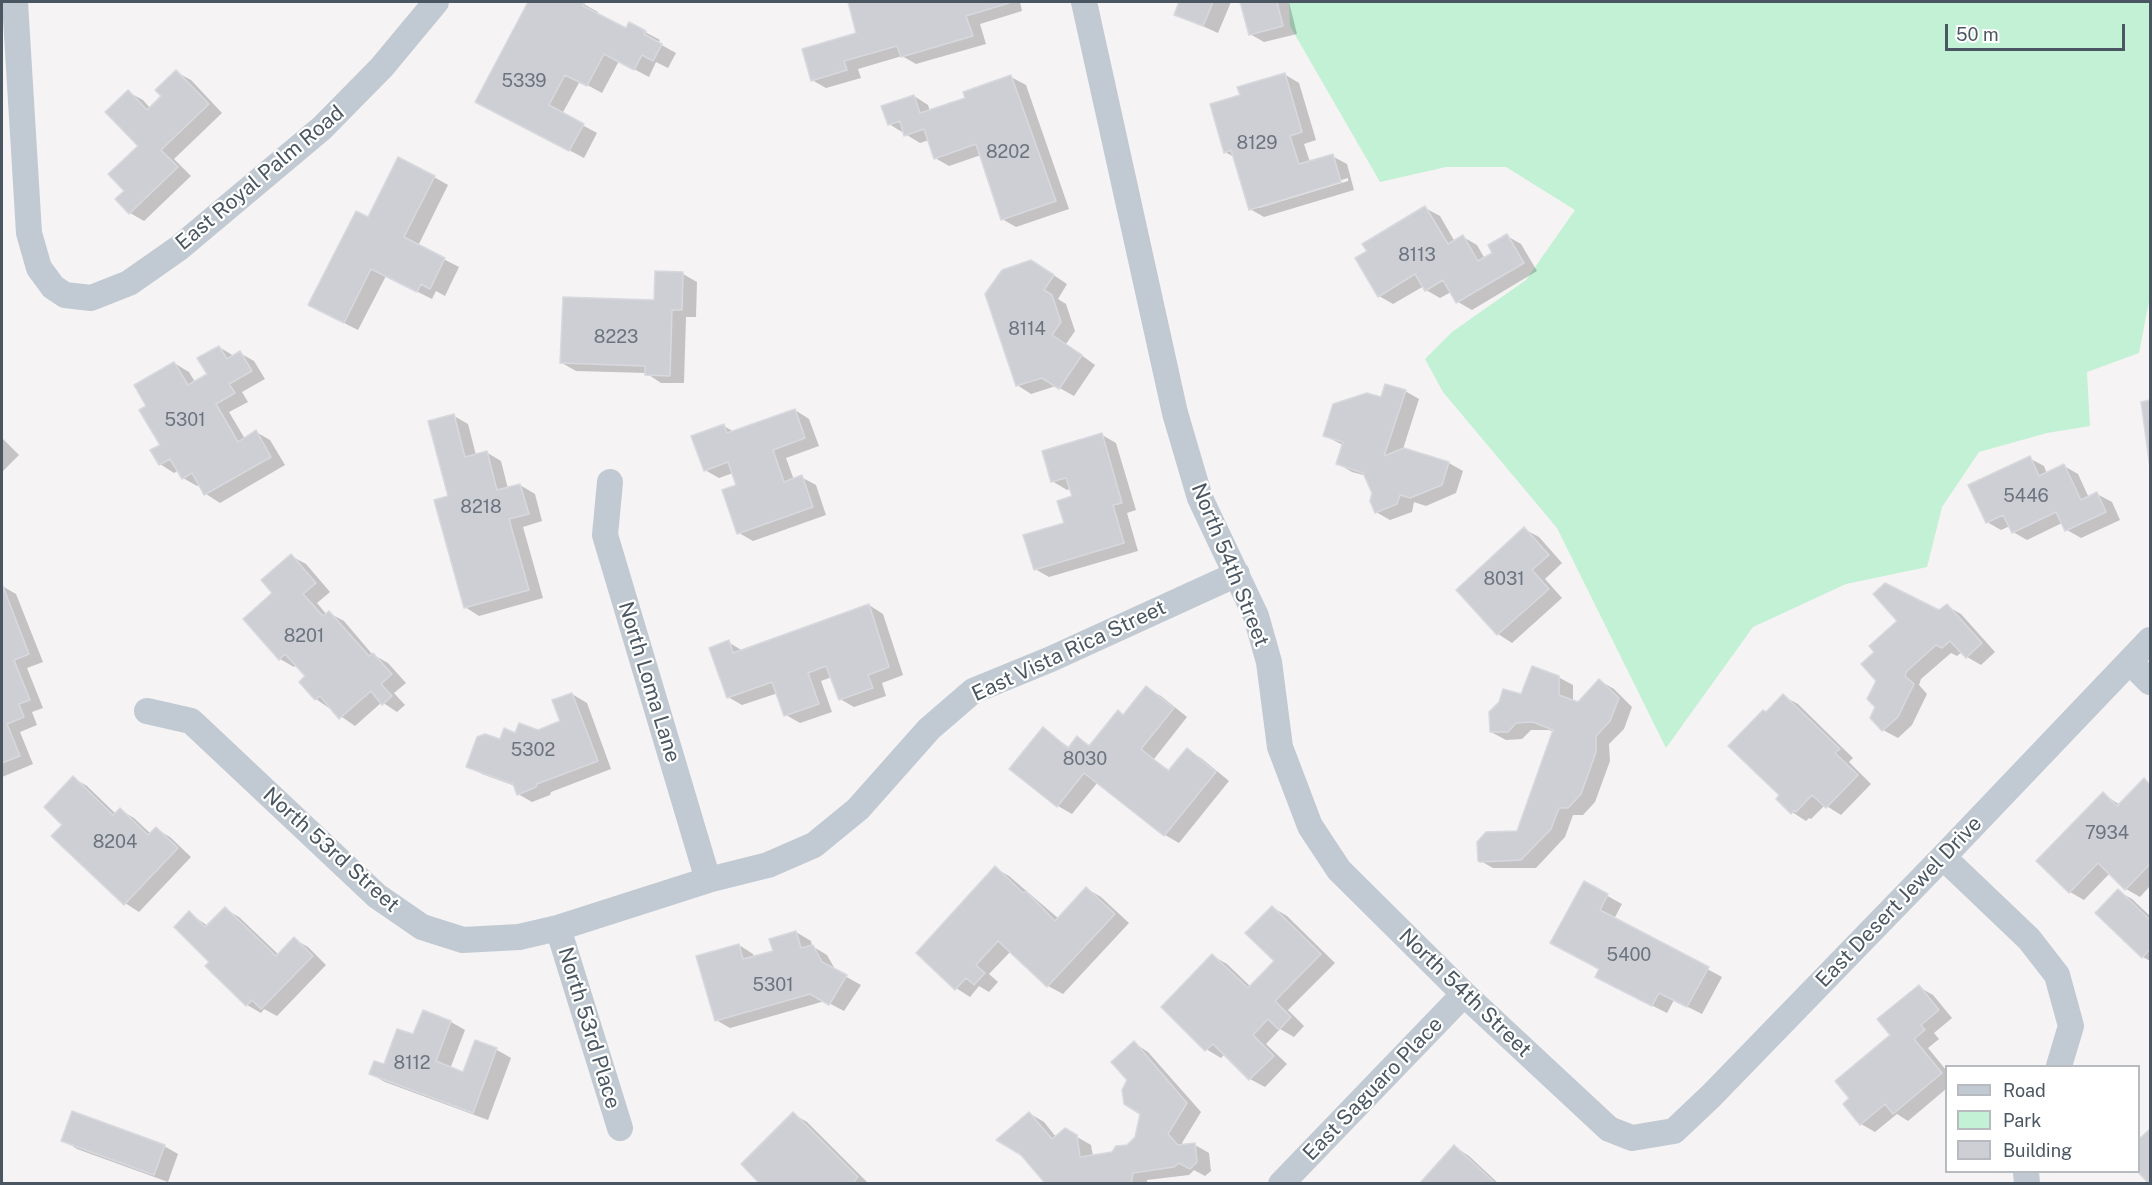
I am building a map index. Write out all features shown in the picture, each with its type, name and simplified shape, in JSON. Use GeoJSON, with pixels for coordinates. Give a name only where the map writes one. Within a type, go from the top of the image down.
{"type":"FeatureCollection","features":[{"type":"Feature","properties":{"kind":"street","name":"East Royal Palm Road"},"geometry":{"type":"LineString","coordinates":[[15,2],[29,232],[39,268],[53,287],[65,295],[91,298],[129,283],[179,248],[343,108],[436,2]]}},
{"type":"Feature","properties":{"kind":"street","name":"North 54th Street"},"geometry":{"type":"LineString","coordinates":[[1084,2],[1175,413],[1200,498],[1256,616],[1269,662],[1280,747],[1310,826],[1340,870],[1464,994],[1609,1129],[1632,1138]]}},
{"type":"Feature","properties":{"kind":"street","name":"North Loma Lane"},"geometry":{"type":"LineString","coordinates":[[610,482],[605,535],[708,880]]}},
{"type":"Feature","properties":{"kind":"street","name":"East Vista Rica Street"},"geometry":{"type":"LineString","coordinates":[[708,880],[768,865],[814,845],[858,809],[929,729],[973,691],[1051,659],[1238,574]]}},
{"type":"Feature","properties":{"kind":"street","name":"East Desert Jewel Drive"},"geometry":{"type":"LineString","coordinates":[[1632,1138],[1674,1131],[1711,1096],[2151,640]]}},
{"type":"Feature","properties":{"kind":"street"},"geometry":{"type":"LineString","coordinates":[[2130,662],[2151,682]]}},
{"type":"Feature","properties":{"kind":"street","name":"North 53rd Street"},"geometry":{"type":"LineString","coordinates":[[147,711],[191,722],[377,896],[422,927],[463,940],[519,937],[558,928],[708,880]]}},
{"type":"Feature","properties":{"kind":"street"},"geometry":{"type":"LineString","coordinates":[[1943,857],[2029,939],[2057,975],[2071,1026],[2059,1065]]}},
{"type":"Feature","properties":{"kind":"street","name":"North 53rd Place"},"geometry":{"type":"LineString","coordinates":[[558,928],[620,1128]]}},
{"type":"Feature","properties":{"kind":"street","name":"East Saguaro Place"},"geometry":{"type":"LineString","coordinates":[[1281,1184],[1464,994]]}},
{"type":"Feature","properties":{"kind":"green space"},"geometry":{"type":"Polygon","coordinates":[[[1289,2],[2150,2],[2150,296],[2139,353],[2087,372],[2090,426],[2047,433],[1979,452],[1942,507],[1927,567],[1846,584],[1753,627],[1666,748],[1557,528],[1443,392],[1425,359],[1452,332],[1526,280],[1575,210],[1506,167],[1446,167],[1380,182],[1290,26],[1289,2]]]}},
{"type":"Feature","properties":{"kind":"building"},"geometry":{"type":"Polygon","coordinates":[[[528,2],[585,2],[583,6],[626,28],[629,22],[646,31],[644,34],[662,44],[653,61],[642,55],[634,70],[604,54],[587,86],[565,75],[549,105],[584,124],[569,151],[475,102],[528,2]]]}},
{"type":"Feature","properties":{"kind":"building"},"geometry":{"type":"Polygon","coordinates":[[[848,2],[1009,3],[966,16],[973,36],[901,57],[897,46],[844,61],[847,70],[811,81],[802,49],[856,33],[848,2]]]}},
{"type":"Feature","properties":{"kind":"building"},"geometry":{"type":"Polygon","coordinates":[[[1179,2],[1213,2],[1203,26],[1174,15],[1179,2]]]}},
{"type":"Feature","properties":{"kind":"building"},"geometry":{"type":"Polygon","coordinates":[[[1240,2],[1277,2],[1283,26],[1249,35],[1240,2]]]}},
{"type":"Feature","properties":{"kind":"building"},"geometry":{"type":"Polygon","coordinates":[[[176,70],[209,104],[161,150],[178,167],[129,214],[115,199],[124,191],[108,174],[138,146],[105,112],[128,90],[147,110],[161,96],[155,90],[176,70]]]}},
{"type":"Feature","properties":{"kind":"building"},"geometry":{"type":"Polygon","coordinates":[[[1285,73],[1302,132],[1290,136],[1299,164],[1333,154],[1341,182],[1249,210],[1231,150],[1224,153],[1210,104],[1240,95],[1237,87],[1285,73]]]}},
{"type":"Feature","properties":{"kind":"building"},"geometry":{"type":"Polygon","coordinates":[[[1011,75],[1056,201],[1001,220],[976,144],[934,159],[924,129],[904,136],[900,121],[888,125],[881,106],[914,95],[920,113],[965,98],[963,92],[1011,75]]]}},
{"type":"Feature","properties":{"kind":"building"},"geometry":{"type":"Polygon","coordinates":[[[398,157],[435,176],[404,237],[445,258],[430,289],[421,284],[417,292],[371,269],[344,323],[308,305],[356,211],[368,217],[398,157]]]}},
{"type":"Feature","properties":{"kind":"building"},"geometry":{"type":"Polygon","coordinates":[[[1425,206],[1448,244],[1463,235],[1478,261],[1492,253],[1488,245],[1507,234],[1524,263],[1456,303],[1443,280],[1425,291],[1415,274],[1378,297],[1355,258],[1367,251],[1362,244],[1425,206]]]}},
{"type":"Feature","properties":{"kind":"building"},"geometry":{"type":"Polygon","coordinates":[[[1031,260],[1054,275],[1044,290],[1052,295],[1061,322],[1052,335],[1082,355],[1059,389],[1042,378],[1016,386],[985,294],[1002,270],[1031,260]]]}},
{"type":"Feature","properties":{"kind":"building"},"geometry":{"type":"Polygon","coordinates":[[[655,271],[683,272],[682,310],[672,310],[670,376],[645,375],[645,366],[560,363],[563,297],[654,300],[655,271]]]}},
{"type":"Feature","properties":{"kind":"building"},"geometry":{"type":"Polygon","coordinates":[[[219,346],[227,359],[240,351],[252,371],[229,384],[235,393],[216,404],[238,442],[256,430],[271,457],[204,495],[192,473],[182,479],[170,459],[159,465],[150,450],[160,445],[139,410],[146,406],[134,385],[174,362],[188,385],[207,374],[197,358],[219,346]]]}},
{"type":"Feature","properties":{"kind":"building"},"geometry":{"type":"Polygon","coordinates":[[[1385,384],[1406,390],[1384,456],[1404,448],[1449,462],[1442,485],[1410,498],[1400,495],[1397,504],[1375,513],[1370,501],[1372,493],[1363,473],[1336,464],[1343,442],[1323,436],[1333,404],[1367,393],[1381,397],[1385,384]]]}},
{"type":"Feature","properties":{"kind":"building"},"geometry":{"type":"Polygon","coordinates":[[[2150,400],[2150,468],[2141,402],[2150,400]]]}},
{"type":"Feature","properties":{"kind":"building"},"geometry":{"type":"Polygon","coordinates":[[[795,409],[805,438],[773,450],[784,482],[802,475],[813,507],[737,534],[722,490],[736,485],[728,462],[704,471],[691,436],[724,424],[727,433],[795,409]]]}},
{"type":"Feature","properties":{"kind":"building"},"geometry":{"type":"Polygon","coordinates":[[[454,414],[465,457],[487,451],[497,490],[520,484],[529,514],[509,519],[529,590],[464,608],[434,500],[448,496],[428,421],[454,414]]]}},
{"type":"Feature","properties":{"kind":"building"},"geometry":{"type":"Polygon","coordinates":[[[1102,433],[1122,503],[1113,505],[1124,543],[1034,570],[1023,535],[1064,523],[1057,501],[1072,496],[1066,478],[1051,482],[1042,451],[1102,433]]]}},
{"type":"Feature","properties":{"kind":"building"},"geometry":{"type":"Polygon","coordinates":[[[2030,456],[2039,476],[2064,464],[2081,500],[2097,492],[2106,512],[2065,531],[2056,512],[2012,533],[2003,515],[1986,523],[1968,485],[2030,456]]]}},
{"type":"Feature","properties":{"kind":"building"},"geometry":{"type":"Polygon","coordinates":[[[1524,527],[1549,555],[1532,570],[1549,589],[1497,635],[1456,590],[1524,527]]]}},
{"type":"Feature","properties":{"kind":"building"},"geometry":{"type":"Polygon","coordinates":[[[291,554],[316,583],[303,594],[323,616],[329,611],[369,656],[373,653],[392,674],[381,684],[392,696],[382,705],[371,691],[339,719],[320,696],[315,700],[299,682],[305,676],[285,654],[279,660],[243,619],[272,593],[261,580],[291,554]]]}},
{"type":"Feature","properties":{"kind":"building"},"geometry":{"type":"Polygon","coordinates":[[[1885,583],[1939,610],[1947,604],[1982,643],[1966,658],[1950,641],[1942,648],[1936,645],[1907,671],[1905,676],[1914,684],[1898,717],[1882,731],[1870,718],[1875,707],[1867,699],[1876,681],[1861,664],[1874,652],[1869,646],[1897,621],[1873,594],[1885,583]]]}},
{"type":"Feature","properties":{"kind":"building"},"geometry":{"type":"Polygon","coordinates":[[[2,584],[29,654],[14,660],[30,700],[19,704],[24,717],[7,724],[20,756],[2,763],[2,584]]]}},
{"type":"Feature","properties":{"kind":"building"},"geometry":{"type":"Polygon","coordinates":[[[869,604],[889,667],[868,675],[873,688],[839,700],[826,666],[808,673],[819,704],[784,716],[772,682],[727,698],[709,648],[729,640],[733,653],[869,604]]]}},
{"type":"Feature","properties":{"kind":"building"},"geometry":{"type":"Polygon","coordinates":[[[1532,666],[1559,676],[1559,695],[1578,702],[1599,679],[1619,698],[1610,721],[1596,736],[1596,752],[1581,794],[1568,808],[1559,808],[1551,829],[1521,860],[1480,862],[1478,861],[1477,842],[1486,832],[1517,831],[1553,730],[1533,722],[1516,723],[1508,732],[1490,732],[1489,712],[1499,702],[1503,689],[1521,694],[1532,666]]]}},
{"type":"Feature","properties":{"kind":"building"},"geometry":{"type":"Polygon","coordinates":[[[1146,686],[1174,708],[1141,749],[1168,771],[1187,748],[1216,772],[1164,836],[1084,773],[1057,807],[1009,769],[1043,727],[1068,748],[1077,736],[1089,746],[1118,710],[1123,715],[1146,686]]]}},
{"type":"Feature","properties":{"kind":"building"},"geometry":{"type":"Polygon","coordinates":[[[572,693],[598,761],[537,784],[536,787],[517,795],[513,784],[466,767],[477,737],[485,734],[500,739],[504,728],[515,733],[519,723],[538,730],[560,721],[552,700],[572,693]]]}},
{"type":"Feature","properties":{"kind":"building"},"geometry":{"type":"Polygon","coordinates":[[[1783,694],[1840,749],[1835,753],[1858,775],[1826,808],[1812,795],[1796,812],[1794,810],[1791,814],[1776,799],[1779,795],[1728,746],[1763,710],[1766,712],[1783,694]]]}},
{"type":"Feature","properties":{"kind":"building"},"geometry":{"type":"Polygon","coordinates":[[[73,776],[113,815],[120,808],[148,835],[156,827],[178,848],[124,905],[51,836],[62,825],[44,807],[73,776]]]}},
{"type":"Feature","properties":{"kind":"building"},"geometry":{"type":"Polygon","coordinates":[[[2144,778],[2150,785],[2150,864],[2125,890],[2098,863],[2069,893],[2036,861],[2103,792],[2117,806],[2144,778]]]}},
{"type":"Feature","properties":{"kind":"building"},"geometry":{"type":"Polygon","coordinates":[[[995,866],[1023,893],[1026,891],[1055,921],[1086,887],[1115,914],[1047,987],[998,941],[976,965],[985,973],[974,985],[966,978],[955,990],[916,953],[995,866]]]}},
{"type":"Feature","properties":{"kind":"building"},"geometry":{"type":"Polygon","coordinates":[[[1584,881],[1608,894],[1600,910],[1709,967],[1687,1007],[1659,993],[1652,1006],[1595,977],[1599,969],[1550,943],[1584,881]]]}},
{"type":"Feature","properties":{"kind":"building"},"geometry":{"type":"Polygon","coordinates":[[[2118,889],[2150,920],[2150,949],[2142,958],[2095,913],[2118,889]]]}},
{"type":"Feature","properties":{"kind":"building"},"geometry":{"type":"Polygon","coordinates":[[[1272,906],[1321,954],[1275,1001],[1291,1017],[1279,1030],[1268,1019],[1253,1035],[1274,1056],[1249,1080],[1213,1044],[1205,1051],[1161,1007],[1212,954],[1248,988],[1274,961],[1245,933],[1272,906]]]}},
{"type":"Feature","properties":{"kind":"building"},"geometry":{"type":"Polygon","coordinates":[[[225,907],[276,956],[294,937],[313,956],[261,1009],[252,1000],[246,1006],[205,966],[209,962],[174,927],[189,911],[205,927],[225,907]]]}},
{"type":"Feature","properties":{"kind":"building"},"geometry":{"type":"Polygon","coordinates":[[[796,931],[801,948],[813,945],[822,962],[847,975],[829,1005],[810,994],[715,1021],[696,956],[739,944],[743,959],[773,951],[769,939],[796,931]]]}},
{"type":"Feature","properties":{"kind":"building"},"geometry":{"type":"Polygon","coordinates":[[[1919,985],[1939,1010],[1921,1025],[1925,1030],[1914,1039],[1942,1073],[1893,1114],[1885,1104],[1860,1125],[1843,1104],[1849,1098],[1835,1081],[1890,1035],[1877,1019],[1919,985]]]}},
{"type":"Feature","properties":{"kind":"building"},"geometry":{"type":"Polygon","coordinates":[[[423,1010],[451,1021],[436,1061],[463,1072],[475,1040],[497,1048],[473,1113],[369,1074],[374,1061],[384,1064],[397,1029],[413,1034],[423,1010]]]}},
{"type":"Feature","properties":{"kind":"building"},"geometry":{"type":"Polygon","coordinates":[[[1134,1041],[1187,1103],[1168,1134],[1178,1145],[1195,1143],[1197,1162],[1190,1169],[1179,1163],[1174,1167],[1133,1173],[1131,1184],[1043,1184],[1044,1182],[1021,1155],[996,1140],[1029,1112],[1052,1139],[1065,1128],[1077,1135],[1080,1157],[1112,1152],[1116,1146],[1127,1145],[1135,1137],[1140,1114],[1124,1104],[1122,1090],[1127,1080],[1111,1062],[1134,1041]]]}},
{"type":"Feature","properties":{"kind":"building"},"geometry":{"type":"Polygon","coordinates":[[[72,1111],[165,1145],[154,1175],[61,1141],[72,1111]]]}},
{"type":"Feature","properties":{"kind":"building"},"geometry":{"type":"Polygon","coordinates":[[[793,1112],[858,1177],[852,1184],[760,1184],[741,1164],[793,1112]]]}},
{"type":"Feature","properties":{"kind":"building"},"geometry":{"type":"Polygon","coordinates":[[[2150,1129],[2149,1184],[2139,1173],[2140,1138],[2150,1129]]]}},
{"type":"Feature","properties":{"kind":"building"},"geometry":{"type":"Polygon","coordinates":[[[1454,1145],[1496,1184],[1419,1184],[1454,1145]]]}}]}
